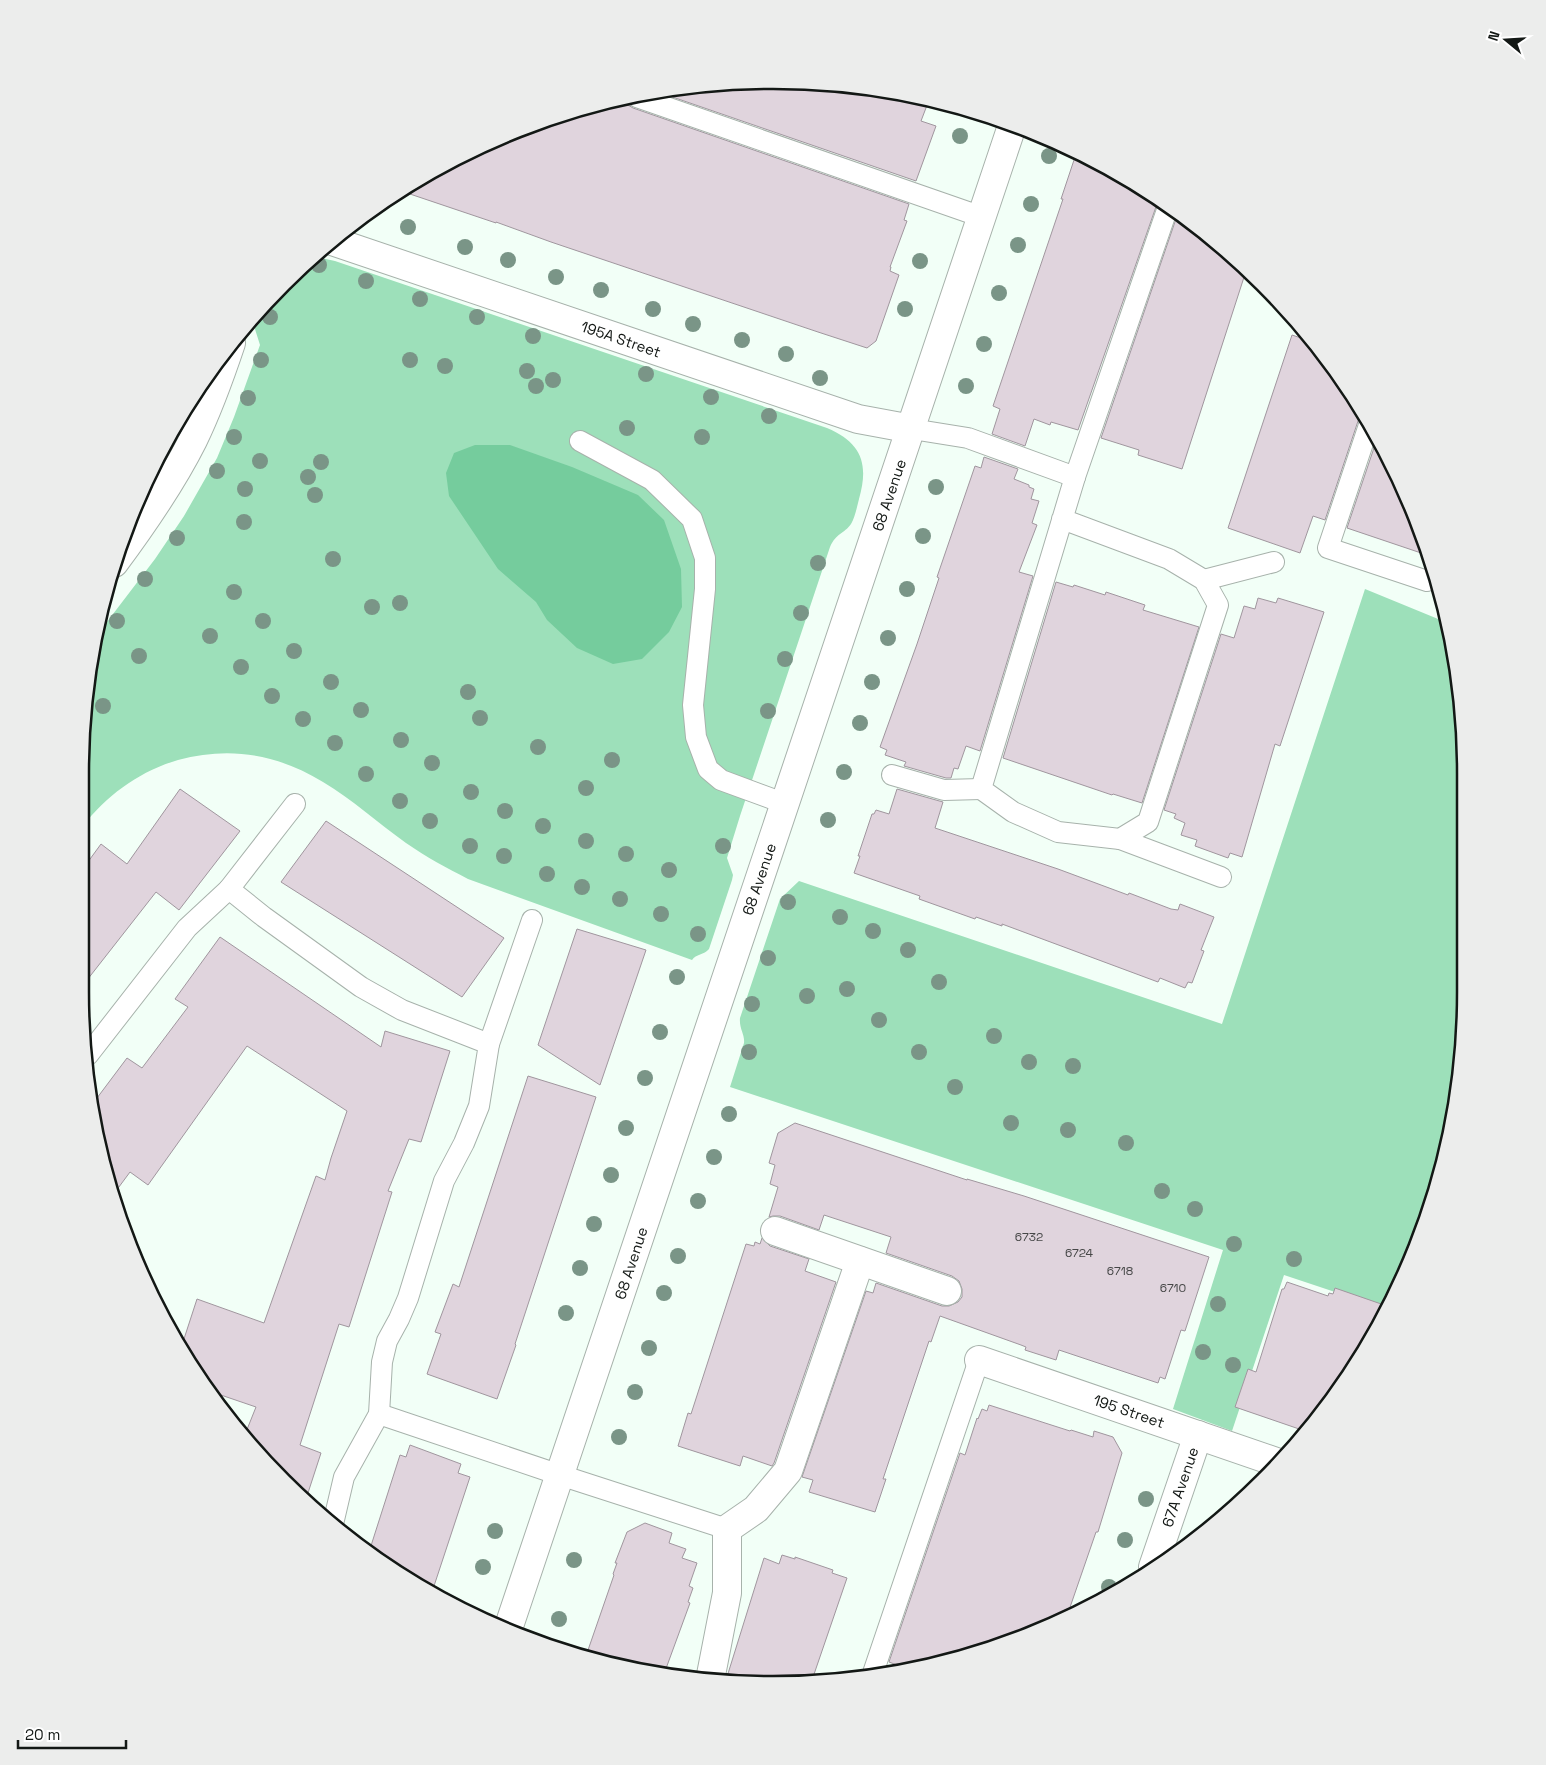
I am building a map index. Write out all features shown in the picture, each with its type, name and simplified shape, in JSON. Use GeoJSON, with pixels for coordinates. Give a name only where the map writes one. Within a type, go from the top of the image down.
{"type":"FeatureCollection","features":[{"type":"Feature","properties":{"kind":"street","name":"68 Avenue"},"geometry":{"type":"LineString","coordinates":[[510,1624],[1010,132]]}},
{"type":"Feature","properties":{"kind":"street","name":"195A Street"},"geometry":{"type":"LineString","coordinates":[[340,244],[858,419],[912,429]]}},
{"type":"Feature","properties":{"kind":"street"},"geometry":{"type":"LineString","coordinates":[[136,525],[164,492],[193,440],[223,367]]}},
{"type":"Feature","properties":{"kind":"street"},"geometry":{"type":"LineString","coordinates":[[775,1231],[947,1291]]}},
{"type":"Feature","properties":{"kind":"street"},"geometry":{"type":"LineString","coordinates":[[711,1673],[727,1593],[727,1529],[756,1509],[788,1471],[860,1260]]}},
{"type":"Feature","properties":{"kind":"street","name":"195 Street"},"geometry":{"type":"LineString","coordinates":[[979,1360],[1272,1460]]}},
{"type":"Feature","properties":{"kind":"street","name":"67A Avenue"},"geometry":{"type":"LineString","coordinates":[[1156,1559],[1198,1435]]}},
{"type":"Feature","properties":{"kind":"lane"},"geometry":{"type":"LineString","coordinates":[[648,101],[982,217]]}},
{"type":"Feature","properties":{"kind":"lane"},"geometry":{"type":"LineString","coordinates":[[981,789],[1075,477],[1166,213]]}},
{"type":"Feature","properties":{"kind":"lane"},"geometry":{"type":"LineString","coordinates":[[912,429],[968,438],[1075,477]]}},
{"type":"Feature","properties":{"kind":"lane"},"geometry":{"type":"LineString","coordinates":[[1367,432],[1328,548],[1427,581]]}},
{"type":"Feature","properties":{"kind":"lane"},"geometry":{"type":"LineString","coordinates":[[580,441],[652,480],[692,519],[705,558],[705,588],[693,705],[696,737],[708,769],[721,780],[786,804]]}},
{"type":"Feature","properties":{"kind":"lane"},"geometry":{"type":"LineString","coordinates":[[1062,519],[1169,559],[1204,580],[1218,605],[1148,822],[1120,839]]}},
{"type":"Feature","properties":{"kind":"lane"},"geometry":{"type":"LineString","coordinates":[[1204,580],[1274,562]]}},
{"type":"Feature","properties":{"kind":"lane"},"geometry":{"type":"LineString","coordinates":[[892,775],[944,790],[981,789],[1013,812],[1058,832],[1120,839],[1221,877]]}},
{"type":"Feature","properties":{"kind":"lane"},"geometry":{"type":"LineString","coordinates":[[92,1050],[187,928],[229,889],[295,804]]}},
{"type":"Feature","properties":{"kind":"lane"},"geometry":{"type":"LineString","coordinates":[[229,889],[264,917],[361,986],[402,1010],[489,1044]]}},
{"type":"Feature","properties":{"kind":"lane"},"geometry":{"type":"LineString","coordinates":[[334,1516],[344,1477],[379,1414],[382,1362],[388,1341],[400,1319],[408,1298],[444,1181],[464,1143],[479,1106],[489,1044],[532,920]]}},
{"type":"Feature","properties":{"kind":"lane"},"geometry":{"type":"LineString","coordinates":[[875,1668],[979,1360]]}},
{"type":"Feature","properties":{"kind":"lane"},"geometry":{"type":"LineString","coordinates":[[379,1414],[727,1529]]}},
{"type":"Feature","properties":{"kind":"shaded area"},"geometry":{"type":"Polygon","coordinates":[[[323,258],[827,428],[848,440],[855,448],[860,456],[863,475],[855,515],[851,524],[837,536],[830,547],[727,858],[733,875],[732,880],[709,949],[705,952],[692,960],[468,879],[414,848],[344,796],[306,772],[271,759],[253,755],[235,753],[197,756],[164,765],[125,786],[89,819],[90,728],[95,684],[106,624],[155,559],[184,516],[217,458],[260,345],[254,327],[289,289],[323,258]]]}},
{"type":"Feature","properties":{"kind":"shaded area"},"geometry":{"type":"Polygon","coordinates":[[[475,445],[510,445],[572,467],[638,495],[664,520],[681,569],[682,607],[669,632],[642,659],[613,664],[577,648],[547,620],[536,602],[498,569],[449,496],[446,473],[454,453],[475,445]]]}},
{"type":"Feature","properties":{"kind":"shaded area"},"geometry":{"type":"Polygon","coordinates":[[[1365,589],[1439,619],[1451,684],[1456,728],[1457,992],[1456,1037],[1451,1081],[1434,1169],[1421,1212],[1405,1254],[1380,1307],[1284,1275],[1232,1431],[1173,1409],[1223,1250],[730,1087],[744,1043],[740,1018],[780,899],[799,881],[1222,1024],[1365,589]]]}},
{"type":"Feature","properties":{"kind":"building"},"geometry":{"type":"Polygon","coordinates":[[[728,90],[818,90],[862,95],[926,107],[921,121],[936,126],[916,181],[672,97],[728,90]]]}},
{"type":"Feature","properties":{"kind":"building"},"geometry":{"type":"Polygon","coordinates":[[[628,105],[909,204],[904,220],[907,221],[890,267],[890,271],[899,275],[876,341],[867,348],[409,194],[470,159],[511,141],[553,125],[628,105]]]}},
{"type":"Feature","properties":{"kind":"building"},"geometry":{"type":"Polygon","coordinates":[[[1075,158],[1115,180],[1156,206],[1078,430],[1051,422],[1050,425],[1034,419],[1025,446],[992,434],[1000,409],[993,406],[1063,199],[1061,199],[1075,158]]]}},
{"type":"Feature","properties":{"kind":"building"},"geometry":{"type":"Polygon","coordinates":[[[1176,220],[1244,277],[1182,469],[1138,455],[1139,450],[1101,438],[1176,220]]]}},
{"type":"Feature","properties":{"kind":"building"},"geometry":{"type":"Polygon","coordinates":[[[1292,335],[1301,338],[1316,356],[1359,419],[1325,520],[1313,516],[1300,553],[1228,528],[1292,335]]]}},
{"type":"Feature","properties":{"kind":"building"},"geometry":{"type":"Polygon","coordinates":[[[1374,447],[1405,511],[1421,553],[1347,528],[1374,447]]]}},
{"type":"Feature","properties":{"kind":"building"},"geometry":{"type":"Polygon","coordinates":[[[984,457],[1018,469],[1014,479],[1034,489],[1031,499],[1039,501],[1032,523],[1037,525],[1019,572],[1033,576],[980,751],[966,746],[958,769],[954,768],[951,778],[946,778],[904,766],[906,762],[885,755],[887,750],[880,747],[917,644],[939,578],[937,577],[975,466],[981,468],[984,457]]]}},
{"type":"Feature","properties":{"kind":"building"},"geometry":{"type":"Polygon","coordinates":[[[1056,582],[1073,587],[1074,585],[1105,595],[1106,592],[1145,605],[1143,610],[1199,627],[1142,803],[1112,795],[1003,758],[1056,582]]]}},
{"type":"Feature","properties":{"kind":"building"},"geometry":{"type":"Polygon","coordinates":[[[1258,598],[1276,603],[1278,598],[1324,612],[1280,746],[1275,744],[1242,857],[1230,853],[1228,858],[1195,846],[1197,840],[1181,835],[1185,823],[1174,818],[1176,814],[1164,810],[1221,634],[1234,638],[1244,606],[1255,609],[1258,598]]]}},
{"type":"Feature","properties":{"kind":"building"},"geometry":{"type":"Polygon","coordinates":[[[180,789],[240,831],[179,910],[156,892],[89,978],[89,860],[101,844],[127,864],[180,789]]]}},
{"type":"Feature","properties":{"kind":"building"},"geometry":{"type":"Polygon","coordinates":[[[897,789],[943,802],[935,828],[1171,909],[1178,910],[1180,904],[1214,917],[1201,950],[1204,951],[1192,983],[1188,982],[1185,988],[1160,978],[1158,982],[1002,924],[1002,926],[976,917],[975,919],[919,899],[920,896],[854,873],[872,814],[876,810],[889,814],[897,789]]]}},
{"type":"Feature","properties":{"kind":"building"},"geometry":{"type":"Polygon","coordinates":[[[326,821],[504,938],[462,997],[281,882],[326,821]]]}},
{"type":"Feature","properties":{"kind":"building"},"geometry":{"type":"Polygon","coordinates":[[[577,929],[646,950],[600,1085],[538,1045],[577,929]]]}},
{"type":"Feature","properties":{"kind":"building"},"geometry":{"type":"Polygon","coordinates":[[[220,937],[381,1047],[385,1031],[450,1051],[421,1142],[409,1139],[388,1191],[392,1192],[349,1327],[339,1324],[300,1445],[321,1453],[308,1493],[289,1476],[247,1429],[256,1407],[220,1395],[184,1340],[197,1299],[264,1323],[316,1176],[325,1180],[347,1111],[247,1046],[148,1185],[130,1172],[118,1188],[102,1125],[98,1097],[127,1058],[142,1068],[188,1007],[175,999],[220,937]]]}},
{"type":"Feature","properties":{"kind":"building"},"geometry":{"type":"Polygon","coordinates":[[[528,1076],[596,1097],[497,1399],[427,1374],[441,1334],[435,1332],[453,1284],[459,1287],[528,1076]]]}},
{"type":"Feature","properties":{"kind":"building"},"geometry":{"type":"Polygon","coordinates":[[[795,1123],[1209,1257],[1185,1331],[1181,1330],[1165,1379],[1160,1377],[1158,1383],[1059,1350],[1056,1360],[1025,1350],[1026,1347],[940,1316],[931,1342],[929,1341],[883,1479],[886,1479],[875,1512],[809,1492],[813,1480],[802,1477],[866,1291],[873,1293],[876,1283],[942,1306],[949,1306],[958,1302],[962,1297],[962,1289],[959,1281],[952,1276],[886,1253],[891,1237],[824,1215],[819,1230],[780,1216],[769,1217],[778,1187],[770,1184],[775,1165],[769,1163],[778,1133],[795,1123]]]}},
{"type":"Feature","properties":{"kind":"building"},"geometry":{"type":"Polygon","coordinates":[[[762,1238],[770,1246],[809,1259],[805,1271],[836,1282],[774,1463],[772,1466],[743,1456],[740,1466],[678,1446],[688,1413],[691,1414],[746,1244],[754,1246],[755,1242],[760,1244],[762,1238]]]}},
{"type":"Feature","properties":{"kind":"building"},"geometry":{"type":"Polygon","coordinates":[[[1287,1282],[1328,1296],[1329,1293],[1333,1294],[1335,1288],[1382,1304],[1342,1372],[1316,1409],[1299,1429],[1235,1407],[1248,1369],[1256,1372],[1282,1289],[1284,1289],[1287,1282]]]}},
{"type":"Feature","properties":{"kind":"building"},"geometry":{"type":"Polygon","coordinates":[[[989,1405],[1093,1437],[1094,1431],[1113,1437],[1122,1453],[1098,1532],[1096,1532],[1069,1609],[993,1640],[950,1653],[896,1665],[889,1662],[960,1453],[965,1455],[977,1418],[982,1409],[987,1411],[989,1405]]]}},
{"type":"Feature","properties":{"kind":"building"},"geometry":{"type":"Polygon","coordinates":[[[410,1445],[461,1464],[458,1473],[470,1477],[434,1587],[371,1546],[400,1455],[406,1457],[410,1445]]]}},
{"type":"Feature","properties":{"kind":"building"},"geometry":{"type":"Polygon","coordinates":[[[645,1523],[672,1533],[669,1543],[686,1549],[682,1558],[697,1563],[689,1586],[693,1588],[688,1602],[690,1603],[666,1667],[588,1651],[614,1575],[617,1563],[615,1563],[627,1532],[645,1523]]]}},
{"type":"Feature","properties":{"kind":"building"},"geometry":{"type":"Polygon","coordinates":[[[782,1555],[795,1559],[795,1557],[833,1570],[832,1573],[847,1578],[814,1675],[728,1675],[764,1558],[779,1564],[782,1555]]]}}]}
